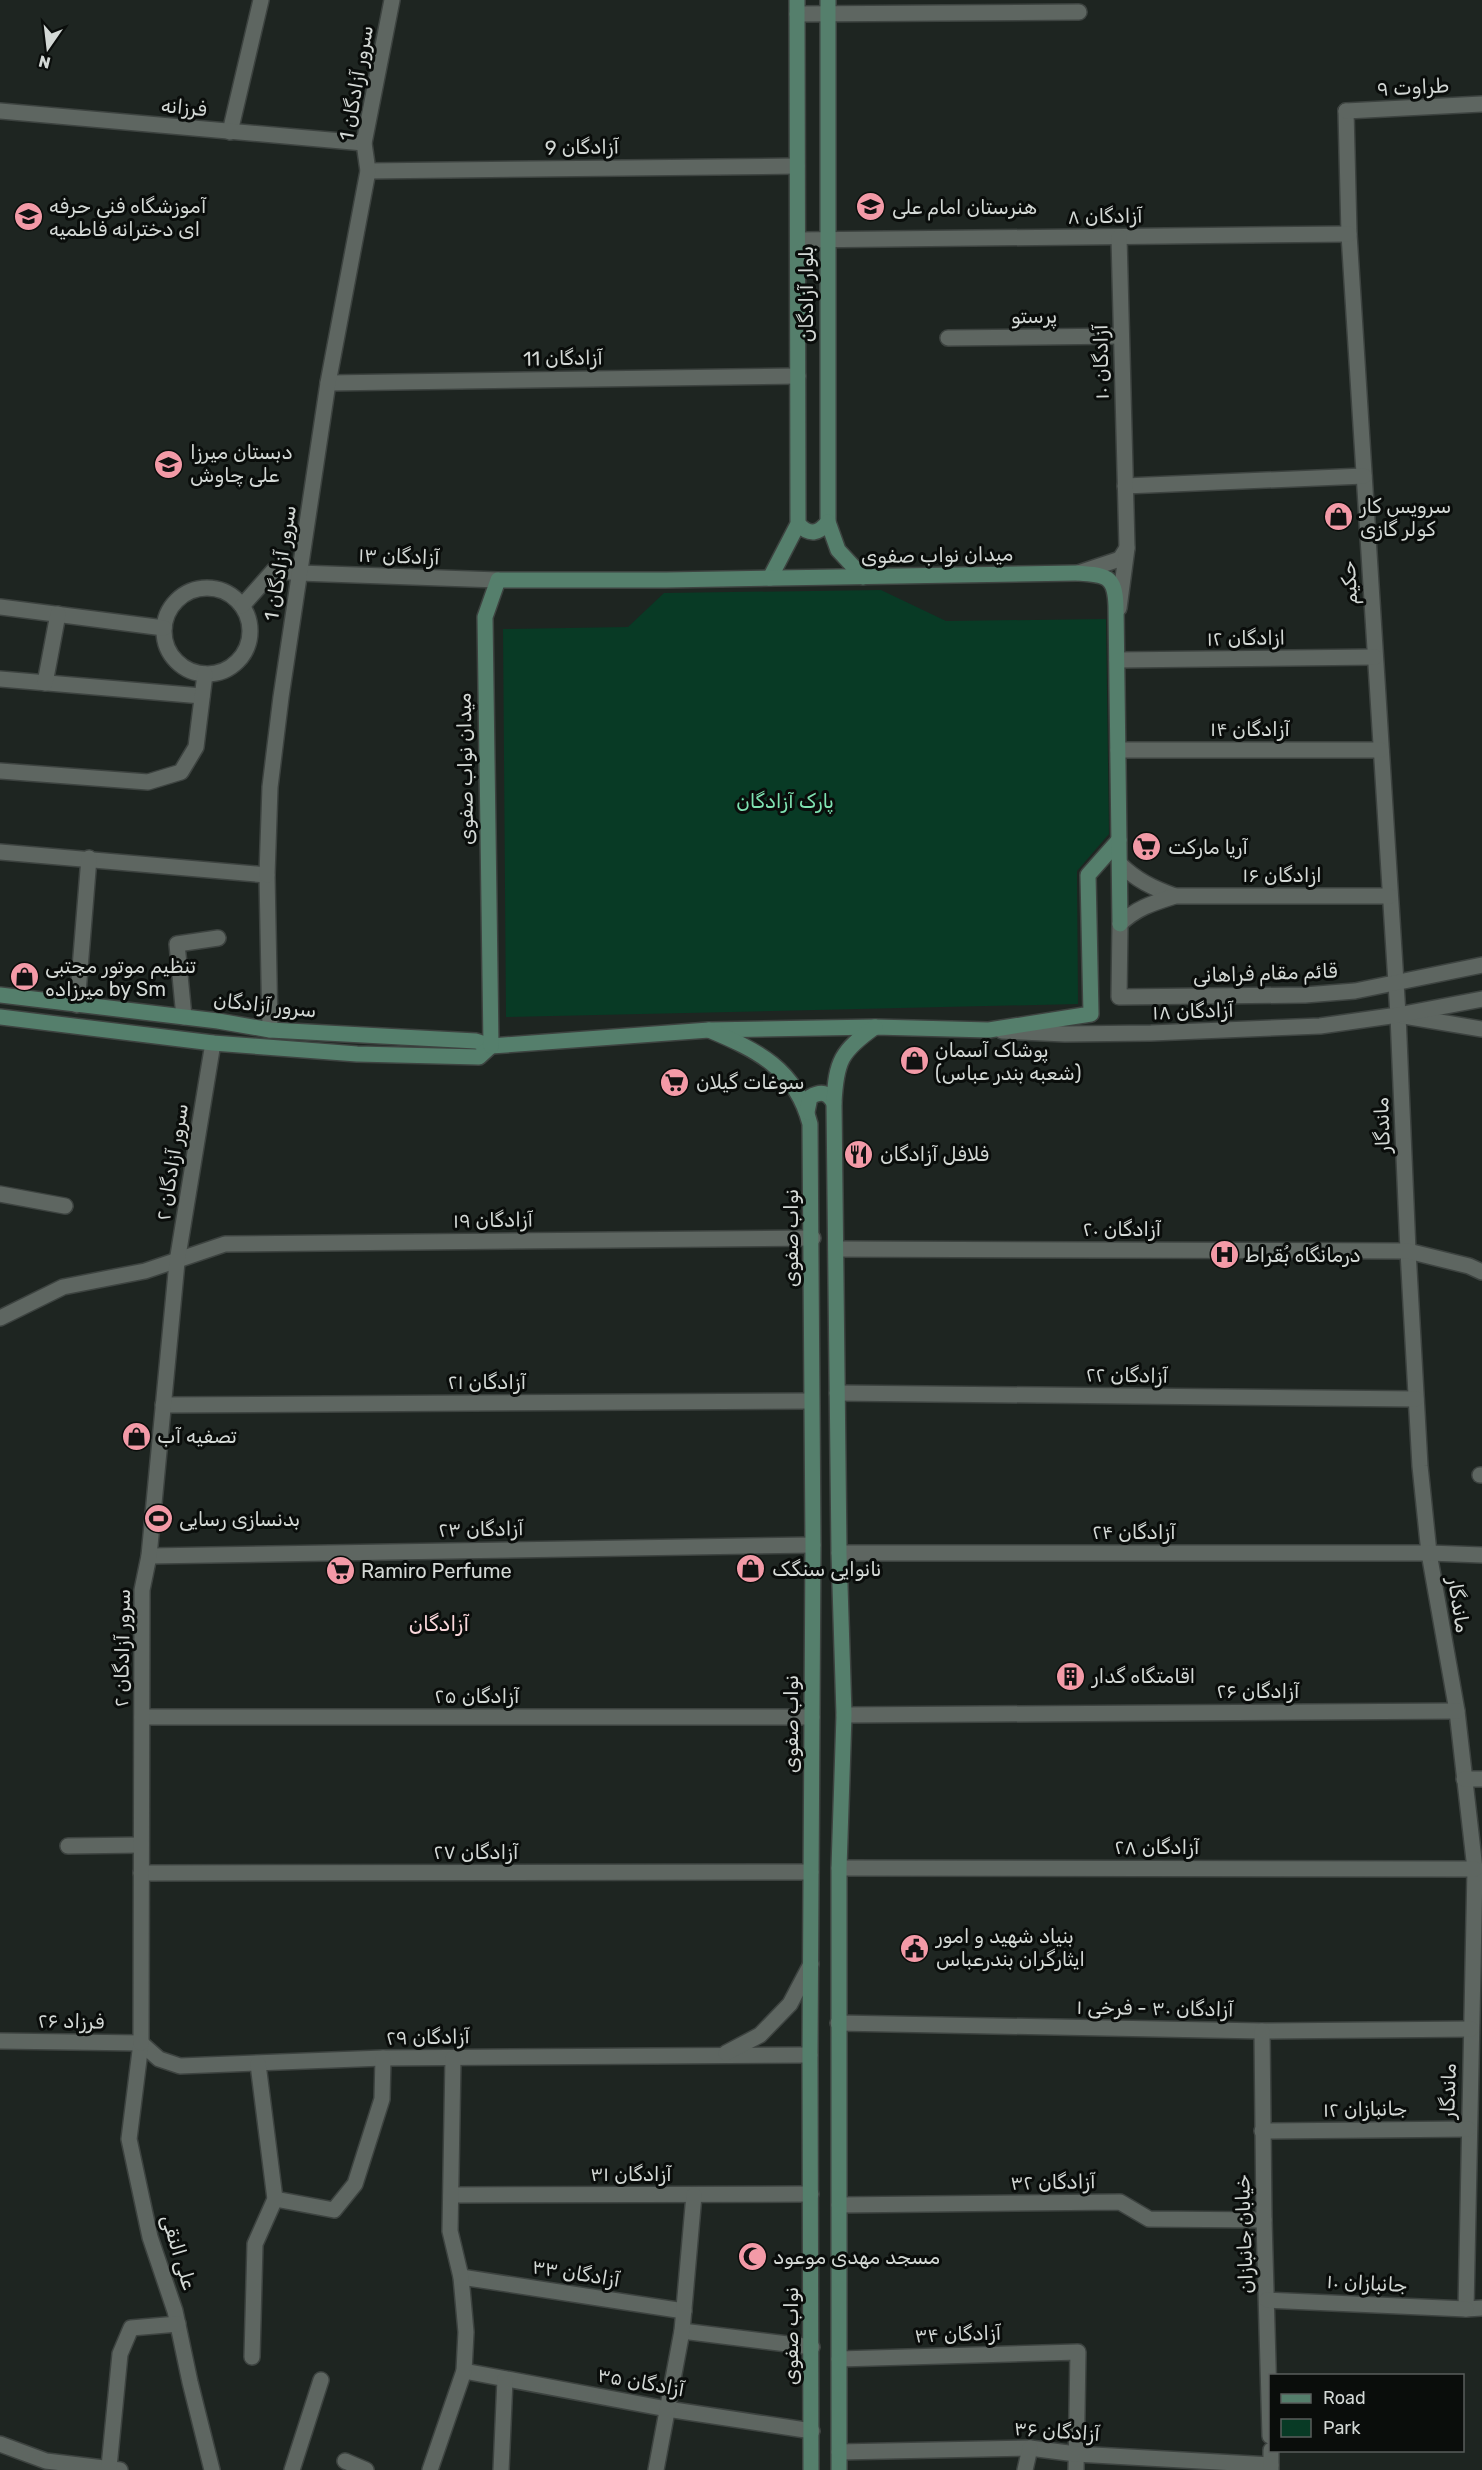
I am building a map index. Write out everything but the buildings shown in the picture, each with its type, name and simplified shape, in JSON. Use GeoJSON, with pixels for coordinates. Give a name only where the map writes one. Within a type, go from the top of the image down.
{"type":"FeatureCollection","features":[{"type":"Feature","properties":{"kind":"main road","name":"بلوار آزادگان"},"geometry":{"type":"LineString","coordinates":[[770,578],[798,524],[797,7]]}},
{"type":"Feature","properties":{"kind":"main road","name":"بلوار آزادگان"},"geometry":{"type":"LineString","coordinates":[[828,7],[828,522],[838,550],[863,577]]}},
{"type":"Feature","properties":{"kind":"main road"},"geometry":{"type":"LineString","coordinates":[[798,524],[805,531],[814,533],[821,530],[828,522]]}},
{"type":"Feature","properties":{"kind":"main road","name":"میدان نواب صفوی"},"geometry":{"type":"LineString","coordinates":[[485,1052],[485,617],[498,580],[1077,573],[1098,574],[1110,579],[1115,589],[1117,624],[1120,924]]}},
{"type":"Feature","properties":{"kind":"main road"},"geometry":{"type":"LineString","coordinates":[[485,1052],[709,1030],[875,1027],[989,1030],[1091,1014],[1088,875],[1119,840]]}},
{"type":"Feature","properties":{"kind":"main road","name":"سرور آزادگان"},"geometry":{"type":"LineString","coordinates":[[0,995],[184,1017],[270,1030],[476,1041],[485,1052]]}},
{"type":"Feature","properties":{"kind":"main road","name":"سرور آزادگان"},"geometry":{"type":"LineString","coordinates":[[0,1017],[213,1042],[357,1054],[485,1052]]}},
{"type":"Feature","properties":{"kind":"main road"},"geometry":{"type":"LineString","coordinates":[[839,2470],[839,1868],[844,1715],[839,1553],[834,1103],[837,1070],[845,1052],[875,1027]]}},
{"type":"Feature","properties":{"kind":"main road","name":"نواب صفوی"},"geometry":{"type":"LineString","coordinates":[[709,1030],[747,1046],[769,1061],[796,1090],[810,1124],[813,1238],[811,2470]]}},
{"type":"Feature","properties":{"kind":"main road"},"geometry":{"type":"LineString","coordinates":[[807,1112],[810,1097],[817,1093],[830,1096],[834,1103]]}},
{"type":"Feature","properties":{"kind":"street"},"geometry":{"type":"LineString","coordinates":[[230,132],[261,0]]}},
{"type":"Feature","properties":{"kind":"street","name":"سرور آزادگان 1"},"geometry":{"type":"LineString","coordinates":[[270,1030],[267,875],[272,776],[281,697],[328,383],[368,171],[364,143],[392,0]]}},
{"type":"Feature","properties":{"kind":"street"},"geometry":{"type":"LineString","coordinates":[[797,7],[1079,12]]}},
{"type":"Feature","properties":{"kind":"street","name":"طراوت ۹"},"geometry":{"type":"LineString","coordinates":[[1346,111],[1482,104]]}},
{"type":"Feature","properties":{"kind":"street","name":"فرزانه"},"geometry":{"type":"LineString","coordinates":[[0,111],[364,143]]}},
{"type":"Feature","properties":{"kind":"street","name":"حکیم"},"geometry":{"type":"LineString","coordinates":[[1346,111],[1348,234],[1398,1016]]}},
{"type":"Feature","properties":{"kind":"street","name":"آزادگان 9"},"geometry":{"type":"LineString","coordinates":[[368,171],[797,166]]}},
{"type":"Feature","properties":{"kind":"street","name":"آزادگان ۸"},"geometry":{"type":"LineString","coordinates":[[798,240],[1348,234]]}},
{"type":"Feature","properties":{"kind":"street","name":"آزادگان ۱۰"},"geometry":{"type":"LineString","coordinates":[[1117,624],[1127,548],[1119,237]]}},
{"type":"Feature","properties":{"kind":"street","name":"پرستو"},"geometry":{"type":"LineString","coordinates":[[948,338],[1121,336]]}},
{"type":"Feature","properties":{"kind":"street","name":"آزادگان 11"},"geometry":{"type":"LineString","coordinates":[[328,383],[798,376]]}},
{"type":"Feature","properties":{"kind":"street"},"geometry":{"type":"LineString","coordinates":[[1125,486],[1364,476]]}},
{"type":"Feature","properties":{"kind":"street"},"geometry":{"type":"LineString","coordinates":[[1077,573],[1120,559],[1127,548]]}},
{"type":"Feature","properties":{"kind":"street","name":"آزادگان ۱۳"},"geometry":{"type":"LineString","coordinates":[[242,606],[274,570],[300,573],[498,580]]}},
{"type":"Feature","properties":{"kind":"street"},"geometry":{"type":"LineString","coordinates":[[203,588],[218,590],[231,596],[242,606],[249,619],[248,646],[241,658],[231,667],[219,673],[205,674],[192,671],[180,664],[171,654],[164,628],[168,613],[177,601],[189,592],[203,588]]}},
{"type":"Feature","properties":{"kind":"street"},"geometry":{"type":"LineString","coordinates":[[0,607],[164,628]]}},
{"type":"Feature","properties":{"kind":"street"},"geometry":{"type":"LineString","coordinates":[[45,682],[58,614]]}},
{"type":"Feature","properties":{"kind":"street","name":"ازادگان ۱۲"},"geometry":{"type":"LineString","coordinates":[[1117,660],[1375,657]]}},
{"type":"Feature","properties":{"kind":"street"},"geometry":{"type":"LineString","coordinates":[[0,771],[148,782],[181,772],[196,747],[205,674]]}},
{"type":"Feature","properties":{"kind":"street"},"geometry":{"type":"LineString","coordinates":[[0,679],[202,696]]}},
{"type":"Feature","properties":{"kind":"street","name":"آزادگان ۱۴"},"geometry":{"type":"LineString","coordinates":[[1118,750],[1381,750]]}},
{"type":"Feature","properties":{"kind":"street"},"geometry":{"type":"LineString","coordinates":[[0,852],[267,875]]}},
{"type":"Feature","properties":{"kind":"street"},"geometry":{"type":"LineString","coordinates":[[77,1005],[89,858]]}},
{"type":"Feature","properties":{"kind":"street","name":"ازادگان ۱۶"},"geometry":{"type":"LineString","coordinates":[[1120,864],[1134,877],[1155,889],[1175,896]]}},
{"type":"Feature","properties":{"kind":"street","name":"ازادگان ۱۶"},"geometry":{"type":"LineString","coordinates":[[1120,924],[1131,913],[1144,906],[1175,896],[1390,896]]}},
{"type":"Feature","properties":{"kind":"street","name":"قائم مقام فراهانی"},"geometry":{"type":"LineString","coordinates":[[1120,924],[1119,997],[1305,995],[1355,991],[1482,965]]}},
{"type":"Feature","properties":{"kind":"street"},"geometry":{"type":"LineString","coordinates":[[184,1017],[177,944],[218,938]]}},
{"type":"Feature","properties":{"kind":"street"},"geometry":{"type":"LineString","coordinates":[[1398,1016],[1482,999]]}},
{"type":"Feature","properties":{"kind":"street"},"geometry":{"type":"LineString","coordinates":[[1398,1016],[1482,1029]]}},
{"type":"Feature","properties":{"kind":"street","name":"آزادگان ۱۸"},"geometry":{"type":"LineString","coordinates":[[989,1030],[1065,1034],[1228,1031],[1320,1026],[1398,1016]]}},
{"type":"Feature","properties":{"kind":"street","name":"ماندگار"},"geometry":{"type":"LineString","coordinates":[[1398,1016],[1420,1466],[1429,1553],[1457,1711],[1475,1869],[1471,2029],[1476,2076],[1468,2129],[1475,2184],[1466,2308]]}},
{"type":"Feature","properties":{"kind":"street","name":"سرور آزادگان ۲"},"geometry":{"type":"LineString","coordinates":[[141,2043],[142,1590],[149,1556],[177,1262],[213,1042]]}},
{"type":"Feature","properties":{"kind":"street"},"geometry":{"type":"LineString","coordinates":[[0,1194],[65,1206]]}},
{"type":"Feature","properties":{"kind":"street","name":"آزادگان ۱۹"},"geometry":{"type":"LineString","coordinates":[[0,1318],[63,1287],[145,1271],[225,1244],[813,1238]]}},
{"type":"Feature","properties":{"kind":"street","name":"آزادگان ۲۰"},"geometry":{"type":"LineString","coordinates":[[836,1249],[1408,1251],[1469,1266],[1482,1272]]}},
{"type":"Feature","properties":{"kind":"street","name":"آزادگان ۲۲"},"geometry":{"type":"LineString","coordinates":[[837,1393],[1416,1399]]}},
{"type":"Feature","properties":{"kind":"street","name":"آزادگان ۲۱"},"geometry":{"type":"LineString","coordinates":[[163,1405],[811,1401]]}},
{"type":"Feature","properties":{"kind":"street","name":"آزادگان ۲۳"},"geometry":{"type":"LineString","coordinates":[[149,1556],[813,1545]]}},
{"type":"Feature","properties":{"kind":"street","name":"آزادگان ۲۴"},"geometry":{"type":"LineString","coordinates":[[839,1553],[1429,1553],[1482,1555]]}},
{"type":"Feature","properties":{"kind":"street","name":"آزادگان ۲۶"},"geometry":{"type":"LineString","coordinates":[[844,1715],[1457,1711]]}},
{"type":"Feature","properties":{"kind":"street","name":"آزادگان ۲۵"},"geometry":{"type":"LineString","coordinates":[[142,1717],[812,1717]]}},
{"type":"Feature","properties":{"kind":"street"},"geometry":{"type":"LineString","coordinates":[[1464,1779],[1482,1779]]}},
{"type":"Feature","properties":{"kind":"street"},"geometry":{"type":"LineString","coordinates":[[68,1846],[141,1845]]}},
{"type":"Feature","properties":{"kind":"street","name":"آزادگان ۲۸"},"geometry":{"type":"LineString","coordinates":[[839,1868],[1475,1869]]}},
{"type":"Feature","properties":{"kind":"street","name":"آزادگان ۲۷"},"geometry":{"type":"LineString","coordinates":[[141,1874],[811,1872]]}},
{"type":"Feature","properties":{"kind":"street","name":"آزادگان ۲۹"},"geometry":{"type":"LineString","coordinates":[[724,2054],[760,2035],[790,2004],[811,1964]]}},
{"type":"Feature","properties":{"kind":"street","name":"آزادگان ۳۰ - فرخی ۱"},"geometry":{"type":"LineString","coordinates":[[838,2023],[1262,2031],[1471,2029]]}},
{"type":"Feature","properties":{"kind":"street","name":"خیابان جانبازان"},"geometry":{"type":"LineString","coordinates":[[1262,2031],[1262,2131],[1269,2391]]}},
{"type":"Feature","properties":{"kind":"street","name":"فرزاد ۲۶"},"geometry":{"type":"LineString","coordinates":[[0,2042],[141,2043]]}},
{"type":"Feature","properties":{"kind":"street","name":"آزادگان ۲۹"},"geometry":{"type":"LineString","coordinates":[[141,2043],[159,2059],[180,2066],[383,2058],[810,2055]]}},
{"type":"Feature","properties":{"kind":"street","name":"علی النقی"},"geometry":{"type":"LineString","coordinates":[[141,2043],[129,2139],[150,2237],[178,2324],[197,2414],[213,2470]]}},
{"type":"Feature","properties":{"kind":"street"},"geometry":{"type":"LineString","coordinates":[[275,2199],[334,2210],[355,2184],[382,2099],[383,2058]]}},
{"type":"Feature","properties":{"kind":"street"},"geometry":{"type":"LineString","coordinates":[[430,2470],[464,2371],[466,2332],[461,2277],[450,2231],[453,2058]]}},
{"type":"Feature","properties":{"kind":"street"},"geometry":{"type":"LineString","coordinates":[[252,2357],[255,2244],[275,2199],[258,2064]]}},
{"type":"Feature","properties":{"kind":"street","name":"جانبازان ۱۲"},"geometry":{"type":"LineString","coordinates":[[1262,2131],[1468,2129]]}},
{"type":"Feature","properties":{"kind":"street","name":"آزادگان ۳۱"},"geometry":{"type":"LineString","coordinates":[[451,2195],[811,2194]]}},
{"type":"Feature","properties":{"kind":"street"},"geometry":{"type":"LineString","coordinates":[[656,2470],[682,2331],[694,2195]]}},
{"type":"Feature","properties":{"kind":"street","name":"آزادگان ۳۲"},"geometry":{"type":"LineString","coordinates":[[839,2205],[1120,2202],[1149,2219],[1264,2220]]}},
{"type":"Feature","properties":{"kind":"street","name":"آزادگان ۳۳"},"geometry":{"type":"LineString","coordinates":[[461,2277],[684,2311]]}},
{"type":"Feature","properties":{"kind":"street","name":"جانبازان ۱۰"},"geometry":{"type":"LineString","coordinates":[[1267,2300],[1482,2308]]}},
{"type":"Feature","properties":{"kind":"street"},"geometry":{"type":"LineString","coordinates":[[0,2444],[50,2465],[114,2469],[120,2354],[131,2328],[178,2324]]}},
{"type":"Feature","properties":{"kind":"street"},"geometry":{"type":"LineString","coordinates":[[682,2331],[812,2347]]}},
{"type":"Feature","properties":{"kind":"street","name":"آزادگان ۳۴"},"geometry":{"type":"LineString","coordinates":[[839,2359],[1078,2352],[1076,2454]]}},
{"type":"Feature","properties":{"kind":"street","name":"آزادگان ۳۵"},"geometry":{"type":"LineString","coordinates":[[464,2371],[667,2409],[812,2431]]}},
{"type":"Feature","properties":{"kind":"street"},"geometry":{"type":"LineString","coordinates":[[501,2470],[505,2379]]}},
{"type":"Feature","properties":{"kind":"street"},"geometry":{"type":"LineString","coordinates":[[292,2470],[321,2380]]}},
{"type":"Feature","properties":{"kind":"street"},"geometry":{"type":"LineString","coordinates":[[1025,2470],[1030,2448]]}},
{"type":"Feature","properties":{"kind":"street","name":"آزادگان ۳۶"},"geometry":{"type":"LineString","coordinates":[[839,2452],[1030,2448],[1076,2454],[1271,2462]]}},
{"type":"Feature","properties":{"kind":"street"},"geometry":{"type":"LineString","coordinates":[[1076,2454],[1076,2470]]}},
{"type":"Feature","properties":{"kind":"street"},"geometry":{"type":"LineString","coordinates":[[345,2461],[366,2470]]}},
{"type":"Feature","properties":{"kind":"green space","name":"پارک آزادگان"},"geometry":{"type":"Polygon","coordinates":[[[881,590],[946,621],[1106,619],[1109,834],[1077,871],[1078,1004],[506,1017],[503,629],[628,627],[664,593],[881,590]]]}},
{"type":"Feature","properties":{"kind":"place","name":"هنرستان امام علی"},"geometry":{"type":"Point","coordinates":[871,207]}},
{"type":"Feature","properties":{"kind":"place","name":"آموزشگاه فنی حرفه ای دخترانه فاطمیه"},"geometry":{"type":"Point","coordinates":[28,217]}},
{"type":"Feature","properties":{"kind":"place","name":"دبستان میرزا علی چاوش"},"geometry":{"type":"Point","coordinates":[169,464]}},
{"type":"Feature","properties":{"kind":"place","name":"سرویس کار کولر گازی"},"geometry":{"type":"Point","coordinates":[1339,517]}},
{"type":"Feature","properties":{"kind":"place","name":"آریا مارکت"},"geometry":{"type":"Point","coordinates":[1147,847]}},
{"type":"Feature","properties":{"kind":"place","name":"تنظیم موتور مجتبی میرزاده by Sm"},"geometry":{"type":"Point","coordinates":[24,977]}},
{"type":"Feature","properties":{"kind":"place","name":"پوشاک آسمان (شعبه بندر عباس)"},"geometry":{"type":"Point","coordinates":[914,1061]}},
{"type":"Feature","properties":{"kind":"place","name":"سوغات گیلان"},"geometry":{"type":"Point","coordinates":[675,1082]}},
{"type":"Feature","properties":{"kind":"place","name":"فلافل آزادگان"},"geometry":{"type":"Point","coordinates":[859,1154]}},
{"type":"Feature","properties":{"kind":"place","name":"درمانگاه بُقراط"},"geometry":{"type":"Point","coordinates":[1224,1255]}},
{"type":"Feature","properties":{"kind":"place","name":"تصفیه آب"},"geometry":{"type":"Point","coordinates":[136,1436]}},
{"type":"Feature","properties":{"kind":"place","name":"بدنسازی رسایی"},"geometry":{"type":"Point","coordinates":[158,1519]}},
{"type":"Feature","properties":{"kind":"place","name":"نانوایی سنگک"},"geometry":{"type":"Point","coordinates":[751,1569]}},
{"type":"Feature","properties":{"kind":"place","name":"Ramiro Perfume"},"geometry":{"type":"Point","coordinates":[340,1571]}},
{"type":"Feature","properties":{"kind":"place","name":"اقامتگاه گدار"},"geometry":{"type":"Point","coordinates":[1071,1676]}},
{"type":"Feature","properties":{"kind":"place","name":"بنیاد شهید و امور ایثارگران بندرعباس"},"geometry":{"type":"Point","coordinates":[915,1948]}},
{"type":"Feature","properties":{"kind":"place","name":"مسجد مهدی موعود"},"geometry":{"type":"Point","coordinates":[752,2257]}},
{"type":"Feature","properties":{"kind":"district","name":"آزادگان"},"geometry":{"type":"Point","coordinates":[439,1624]}}]}
